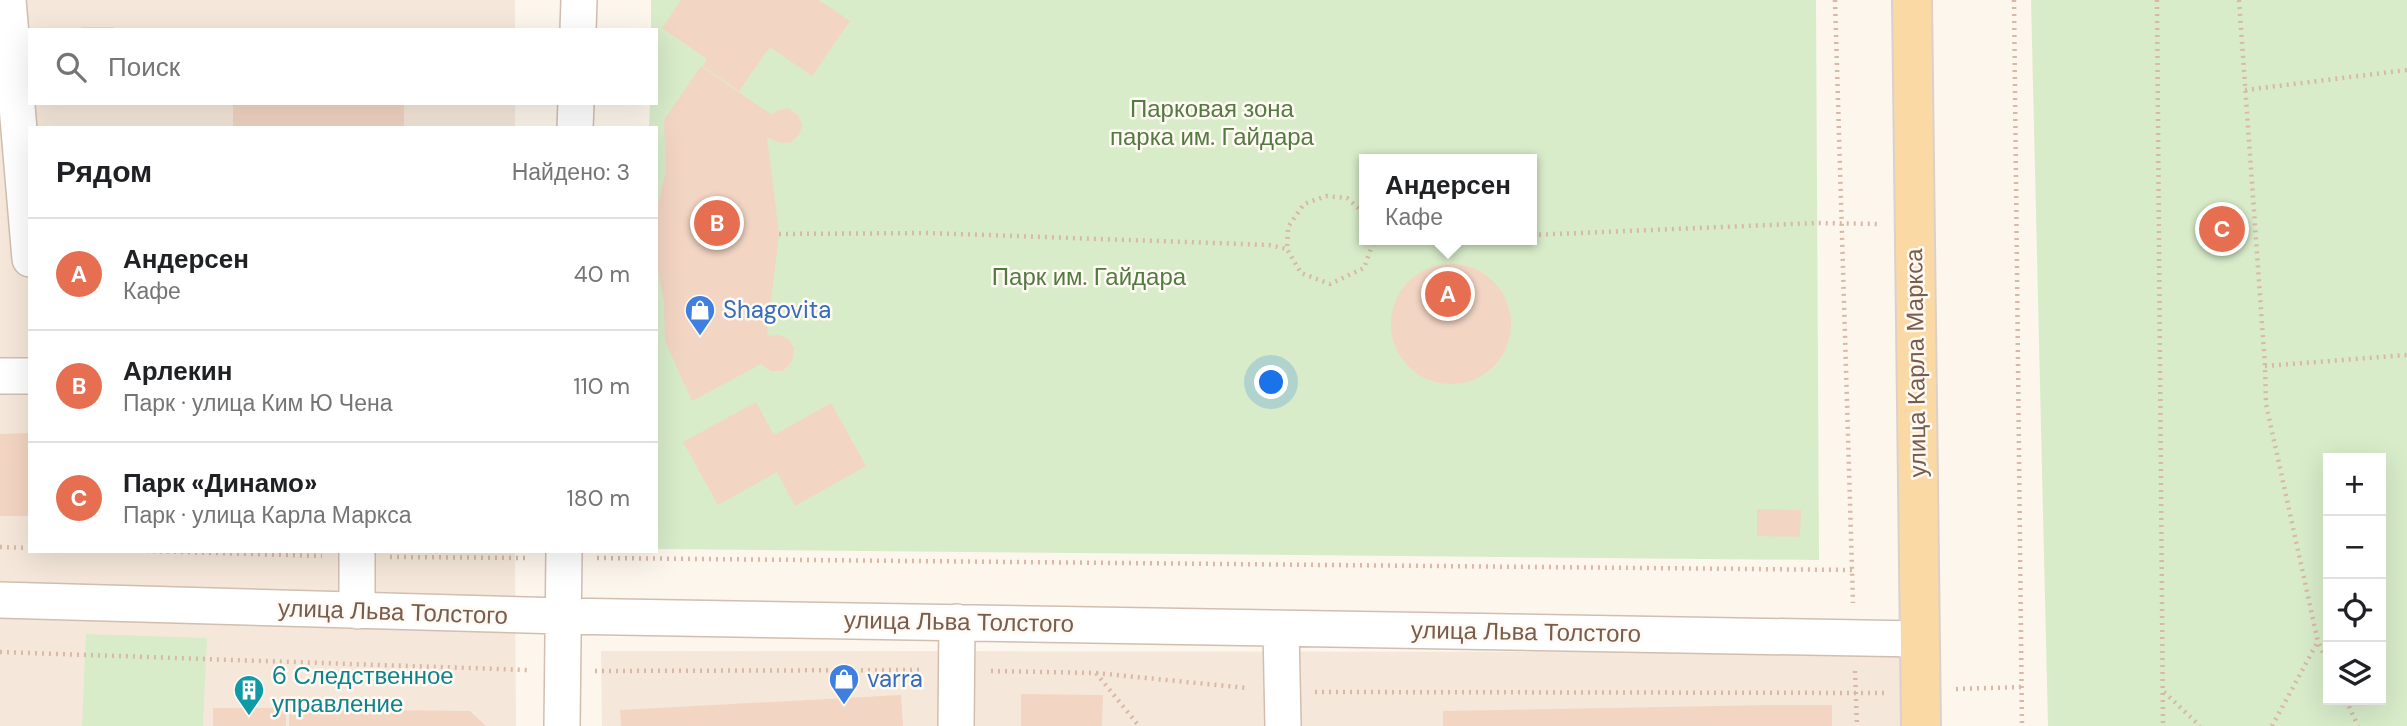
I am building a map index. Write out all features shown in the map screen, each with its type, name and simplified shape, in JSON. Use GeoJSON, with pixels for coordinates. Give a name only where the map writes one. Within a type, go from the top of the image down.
{"type":"FeatureCollection","features":[{"type":"Feature","properties":{"kind":"main road","name":"улица Карла Маркса"},"geometry":{"type":"LineString","coordinates":[[1912,0],[1922,726]]}},
{"type":"Feature","properties":{"kind":"street"},"geometry":{"type":"LineString","coordinates":[[8,0],[28,235]]}},
{"type":"Feature","properties":{"kind":"street"},"geometry":{"type":"LineString","coordinates":[[578,28],[579,0]]}},
{"type":"Feature","properties":{"kind":"street"},"geometry":{"type":"LineString","coordinates":[[575,126],[576,105]]}},
{"type":"Feature","properties":{"kind":"street"},"geometry":{"type":"LineString","coordinates":[[0,376],[28,376]]}},
{"type":"Feature","properties":{"kind":"street"},"geometry":{"type":"LineString","coordinates":[[357,554],[357,611]]}},
{"type":"Feature","properties":{"kind":"street"},"geometry":{"type":"LineString","coordinates":[[562,726],[564,555]]}},
{"type":"Feature","properties":{"kind":"street","name":"улица Льва Толстого"},"geometry":{"type":"LineString","coordinates":[[0,600],[562,616],[1919,639]]}},
{"type":"Feature","properties":{"kind":"street"},"geometry":{"type":"LineString","coordinates":[[956,726],[957,622]]}},
{"type":"Feature","properties":{"kind":"street"},"geometry":{"type":"LineString","coordinates":[[1280,629],[1283,726]]}},
{"type":"Feature","properties":{"kind":"path"},"geometry":{"type":"LineString","coordinates":[[1835,0],[1857,726]]}},
{"type":"Feature","properties":{"kind":"path"},"geometry":{"type":"LineString","coordinates":[[2014,0],[2022,726]]}},
{"type":"Feature","properties":{"kind":"path"},"geometry":{"type":"LineString","coordinates":[[2157,0],[2163,726]]}},
{"type":"Feature","properties":{"kind":"path"},"geometry":{"type":"LineString","coordinates":[[2239,0],[2266,404],[2318,642],[2323,653]]}},
{"type":"Feature","properties":{"kind":"path"},"geometry":{"type":"LineString","coordinates":[[2245,90],[2407,70]]}},
{"type":"Feature","properties":{"kind":"path"},"geometry":{"type":"LineString","coordinates":[[1359,209],[1347,198],[1326,196],[1304,204],[1288,227],[1287,249],[1301,273],[1330,284],[1364,268],[1373,245]]}},
{"type":"Feature","properties":{"kind":"path"},"geometry":{"type":"LineString","coordinates":[[1537,235],[1842,223],[1915,224]]}},
{"type":"Feature","properties":{"kind":"path"},"geometry":{"type":"LineString","coordinates":[[779,234],[929,233],[1269,245],[1287,249]]}},
{"type":"Feature","properties":{"kind":"path"},"geometry":{"type":"LineString","coordinates":[[2265,366],[2407,355]]}},
{"type":"Feature","properties":{"kind":"path"},"geometry":{"type":"LineString","coordinates":[[0,547],[28,548]]}},
{"type":"Feature","properties":{"kind":"path"},"geometry":{"type":"LineString","coordinates":[[287,553],[1852,570]]}},
{"type":"Feature","properties":{"kind":"path"},"geometry":{"type":"LineString","coordinates":[[2272,726],[2318,642]]}},
{"type":"Feature","properties":{"kind":"path"},"geometry":{"type":"LineString","coordinates":[[1096,673],[1139,726]]}},
{"type":"Feature","properties":{"kind":"path"},"geometry":{"type":"LineString","coordinates":[[2163,691],[2200,726]]}},
{"type":"Feature","properties":{"kind":"path"},"geometry":{"type":"LineString","coordinates":[[2348,705],[2358,726]]}},
{"type":"Feature","properties":{"kind":"shaded area"},"geometry":{"type":"Polygon","coordinates":[[[0,0],[515,0],[515,28],[28,28],[28,105],[515,105],[515,126],[28,126],[28,553],[515,553],[516,726],[0,726],[0,0]]]}},
{"type":"Feature","properties":{"kind":"shaded area"},"geometry":{"type":"Polygon","coordinates":[[[601,651],[1899,652],[1901,726],[602,726],[601,651]]]}},
{"type":"Feature","properties":{"kind":"green space","name":"Парк им. Гайдара"},"geometry":{"type":"Polygon","coordinates":[[[651,0],[1816,0],[1819,560],[658,549],[658,126],[649,126],[650,105],[658,105],[658,28],[651,28],[651,0]]]}},
{"type":"Feature","properties":{"kind":"green space"},"geometry":{"type":"Polygon","coordinates":[[[2031,0],[2407,0],[2407,726],[2048,726],[2031,0]]]}},
{"type":"Feature","properties":{"kind":"green space"},"geometry":{"type":"Polygon","coordinates":[[[86,634],[207,638],[203,726],[82,726],[86,634]]]}},
{"type":"Feature","properties":{"kind":"building"},"geometry":{"type":"Polygon","coordinates":[[[681,0],[819,0],[850,21],[812,76],[770,47],[739,91],[703,66],[707,59],[662,28],[681,0]]]}},
{"type":"Feature","properties":{"kind":"building"},"geometry":{"type":"Polygon","coordinates":[[[81,27],[114,27],[114,28],[81,27]]]}},
{"type":"Feature","properties":{"kind":"building"},"geometry":{"type":"Polygon","coordinates":[[[701,66],[772,115],[788,108],[798,115],[802,125],[799,135],[790,143],[780,143],[767,137],[779,234],[767,336],[780,335],[789,340],[794,348],[792,361],[783,371],[771,371],[761,364],[692,401],[665,341],[664,302],[658,271],[658,205],[666,171],[664,120],[701,66]]]}},
{"type":"Feature","properties":{"kind":"building"},"geometry":{"type":"Polygon","coordinates":[[[233,105],[404,105],[404,126],[233,126],[233,105]]]}},
{"type":"Feature","properties":{"kind":"building"},"geometry":{"type":"Polygon","coordinates":[[[1451,264],[1474,269],[1493,282],[1506,301],[1511,324],[1506,347],[1493,366],[1474,379],[1451,384],[1428,379],[1409,366],[1396,347],[1391,324],[1396,301],[1409,282],[1428,269],[1451,264]]]}},
{"type":"Feature","properties":{"kind":"building"},"geometry":{"type":"Polygon","coordinates":[[[756,402],[774,435],[831,403],[866,466],[795,506],[777,472],[718,505],[683,442],[756,402]]]}},
{"type":"Feature","properties":{"kind":"building"},"geometry":{"type":"Polygon","coordinates":[[[28,433],[28,516],[0,516],[0,434],[28,433]]]}},
{"type":"Feature","properties":{"kind":"building"},"geometry":{"type":"Polygon","coordinates":[[[1757,509],[1801,510],[1800,537],[1757,536],[1757,509]]]}},
{"type":"Feature","properties":{"kind":"building"},"geometry":{"type":"Polygon","coordinates":[[[1021,694],[1103,695],[1102,726],[1021,726],[1021,694]]]}},
{"type":"Feature","properties":{"kind":"building"},"geometry":{"type":"Polygon","coordinates":[[[901,695],[903,726],[621,726],[620,710],[901,695]]]}},
{"type":"Feature","properties":{"kind":"building"},"geometry":{"type":"Polygon","coordinates":[[[1832,705],[1832,726],[1443,726],[1443,711],[1832,705]]]}},
{"type":"Feature","properties":{"kind":"building","name":"6 Следственное управление"},"geometry":{"type":"Polygon","coordinates":[[[213,708],[286,708],[286,726],[213,726],[213,708]]]}},
{"type":"Feature","properties":{"kind":"building"},"geometry":{"type":"Polygon","coordinates":[[[289,709],[470,711],[486,726],[289,726],[289,709]]]}},
{"type":"Feature","properties":{"kind":"place","name":"Арлекин"},"geometry":{"type":"Point","coordinates":[717,223]}},
{"type":"Feature","properties":{"kind":"place","name":"Парк «Динамо»"},"geometry":{"type":"Point","coordinates":[2222,229]}},
{"type":"Feature","properties":{"kind":"place","name":"Андерсен"},"geometry":{"type":"Point","coordinates":[1448,294]}},
{"type":"Feature","properties":{"kind":"place","name":"Shagovita"},"geometry":{"type":"Point","coordinates":[700,337]}},
{"type":"Feature","properties":{"kind":"place","name":"varra"},"geometry":{"type":"Point","coordinates":[844,706]}},
{"type":"Feature","properties":{"kind":"place","name":"6 Следственное управление"},"geometry":{"type":"Point","coordinates":[249,717]}},
{"type":"Feature","properties":{"kind":"park label","name":"Парковая зона парка им. Гайдара"},"geometry":{"type":"Point","coordinates":[1212,123]}}]}
